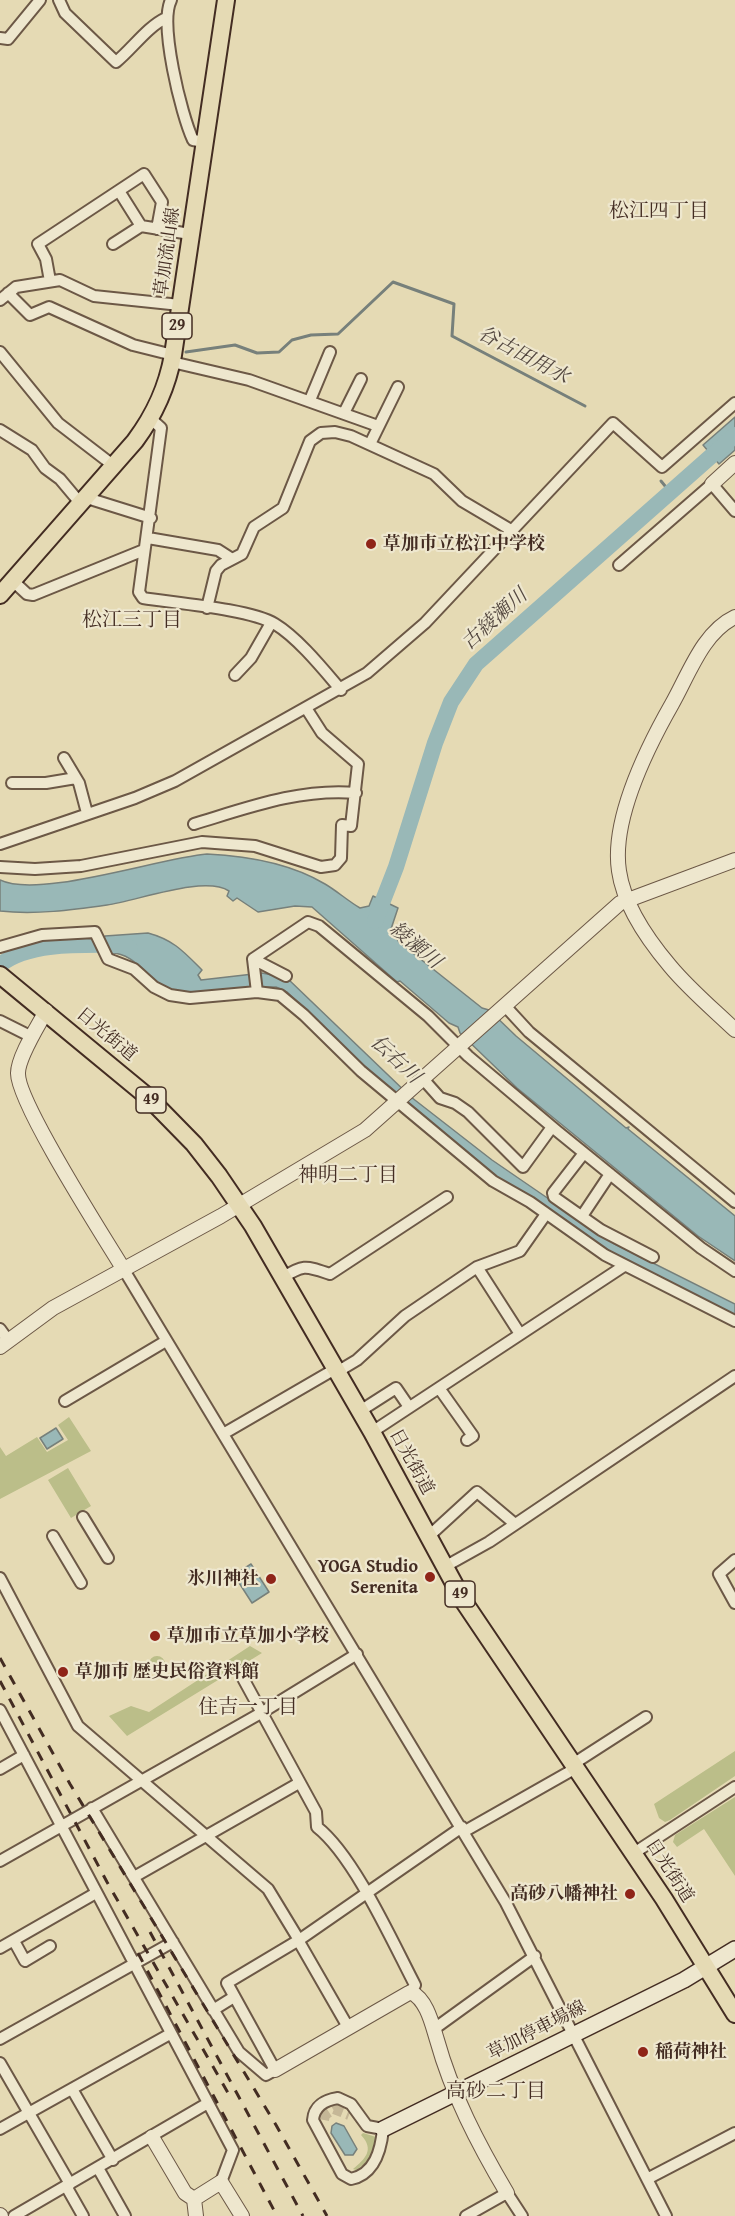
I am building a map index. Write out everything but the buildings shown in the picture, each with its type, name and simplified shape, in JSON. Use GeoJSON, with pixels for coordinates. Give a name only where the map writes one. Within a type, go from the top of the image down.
{"type":"FeatureCollection","features":[{"type":"Feature","properties":{"kind":"main road","name":"草加流山線"},"geometry":{"type":"LineString","coordinates":[[0,596],[114,466],[151,419],[162,397],[172,359],[226,0]]}},
{"type":"Feature","properties":{"kind":"main road","name":"日光街道"},"geometry":{"type":"LineString","coordinates":[[2,976],[46,1011],[177,1125],[214,1168],[239,1204],[360,1411],[486,1637],[634,1853],[735,2014]]}},
{"type":"Feature","properties":{"kind":"main road","name":"草加停車場線"},"geometry":{"type":"LineString","coordinates":[[383,2129],[707,1967],[735,1949]]}},
{"type":"Feature","properties":{"kind":"street"},"geometry":{"type":"LineString","coordinates":[[0,38],[8,39],[40,0]]}},
{"type":"Feature","properties":{"kind":"street"},"geometry":{"type":"LineString","coordinates":[[59,0],[65,13],[116,62],[137,44],[166,7]]}},
{"type":"Feature","properties":{"kind":"street"},"geometry":{"type":"LineString","coordinates":[[166,7],[174,74],[188,129],[193,140],[204,141]]}},
{"type":"Feature","properties":{"kind":"street"},"geometry":{"type":"LineString","coordinates":[[50,281],[46,259],[38,244],[144,174],[162,202],[157,229]]}},
{"type":"Feature","properties":{"kind":"street"},"geometry":{"type":"LineString","coordinates":[[119,191],[141,226]]}},
{"type":"Feature","properties":{"kind":"street"},"geometry":{"type":"LineString","coordinates":[[113,244],[141,226],[190,234]]}},
{"type":"Feature","properties":{"kind":"street"},"geometry":{"type":"LineString","coordinates":[[180,305],[94,296],[60,280],[16,286],[4,296],[30,315],[49,307],[133,345],[310,400],[378,426]]}},
{"type":"Feature","properties":{"kind":"street"},"geometry":{"type":"LineString","coordinates":[[0,352],[58,423],[114,466]]}},
{"type":"Feature","properties":{"kind":"street"},"geometry":{"type":"LineString","coordinates":[[310,400],[330,352]]}},
{"type":"Feature","properties":{"kind":"street"},"geometry":{"type":"LineString","coordinates":[[344,412],[361,379]]}},
{"type":"Feature","properties":{"kind":"street"},"geometry":{"type":"LineString","coordinates":[[370,444],[398,387]]}},
{"type":"Feature","properties":{"kind":"street"},"geometry":{"type":"LineString","coordinates":[[0,844],[135,798],[175,781],[341,690],[410,637],[613,423],[662,467],[735,404]]}},
{"type":"Feature","properties":{"kind":"street"},"geometry":{"type":"LineString","coordinates":[[151,419],[161,428],[151,518],[139,592],[143,598],[207,608],[271,623],[318,663],[341,690]]}},
{"type":"Feature","properties":{"kind":"street"},"geometry":{"type":"LineString","coordinates":[[0,430],[32,450],[45,468],[84,501],[151,518]]}},
{"type":"Feature","properties":{"kind":"street"},"geometry":{"type":"LineString","coordinates":[[207,608],[216,571],[221,565],[242,554],[254,527],[283,508],[310,441],[315,436],[335,432],[370,444],[434,474],[462,501],[511,530]]}},
{"type":"Feature","properties":{"kind":"street"},"geometry":{"type":"LineString","coordinates":[[619,565],[735,463]]}},
{"type":"Feature","properties":{"kind":"street"},"geometry":{"type":"LineString","coordinates":[[712,484],[735,511]]}},
{"type":"Feature","properties":{"kind":"street"},"geometry":{"type":"LineString","coordinates":[[148,538],[218,550],[232,559]]}},
{"type":"Feature","properties":{"kind":"street"},"geometry":{"type":"LineString","coordinates":[[13,581],[27,594],[33,595],[144,550]]}},
{"type":"Feature","properties":{"kind":"street"},"geometry":{"type":"LineString","coordinates":[[735,617],[713,631],[659,729],[627,803],[617,855],[627,900],[654,945],[671,968],[735,1030]]}},
{"type":"Feature","properties":{"kind":"street"},"geometry":{"type":"LineString","coordinates":[[235,675],[251,658],[271,623]]}},
{"type":"Feature","properties":{"kind":"street"},"geometry":{"type":"LineString","coordinates":[[0,867],[35,869],[81,866],[202,842],[255,846],[321,867],[336,865],[341,858],[342,825],[351,826],[358,764],[322,733],[306,708]]}},
{"type":"Feature","properties":{"kind":"street"},"geometry":{"type":"LineString","coordinates":[[64,758],[76,778],[87,813]]}},
{"type":"Feature","properties":{"kind":"street"},"geometry":{"type":"LineString","coordinates":[[12,783],[46,783],[76,778]]}},
{"type":"Feature","properties":{"kind":"street"},"geometry":{"type":"LineString","coordinates":[[194,824],[292,796],[329,792],[356,793]]}},
{"type":"Feature","properties":{"kind":"street"},"geometry":{"type":"LineString","coordinates":[[3,1339],[53,1308],[124,1270],[365,1130],[503,1010],[570,946],[627,900],[735,860]]}},
{"type":"Feature","properties":{"kind":"street"},"geometry":{"type":"LineString","coordinates":[[253,959],[308,922],[319,926],[463,1045],[552,1127],[701,1248],[735,1271]]}},
{"type":"Feature","properties":{"kind":"street"},"geometry":{"type":"LineString","coordinates":[[0,947],[42,935],[96,934],[108,959],[134,969],[154,987],[170,994],[190,998],[270,992],[290,1002],[353,1064],[493,1181],[624,1266],[735,1321]]}},
{"type":"Feature","properties":{"kind":"street"},"geometry":{"type":"LineString","coordinates":[[253,959],[258,992]]}},
{"type":"Feature","properties":{"kind":"street"},"geometry":{"type":"LineString","coordinates":[[253,959],[286,976]]}},
{"type":"Feature","properties":{"kind":"street"},"geometry":{"type":"LineString","coordinates":[[503,1010],[735,1202]]}},
{"type":"Feature","properties":{"kind":"street"},"geometry":{"type":"LineString","coordinates":[[46,1011],[20,1065],[20,1084],[48,1139],[166,1341],[463,1829],[535,1956],[666,2216]]}},
{"type":"Feature","properties":{"kind":"street"},"geometry":{"type":"LineString","coordinates":[[0,1021],[32,1037]]}},
{"type":"Feature","properties":{"kind":"street"},"geometry":{"type":"LineString","coordinates":[[423,1079],[440,1098],[455,1103],[468,1112],[523,1167],[552,1127]]}},
{"type":"Feature","properties":{"kind":"street"},"geometry":{"type":"LineString","coordinates":[[223,1434],[357,1359],[405,1316],[477,1267],[520,1251],[554,1198],[553,1193],[584,1153]]}},
{"type":"Feature","properties":{"kind":"street"},"geometry":{"type":"LineString","coordinates":[[582,1216],[610,1174]]}},
{"type":"Feature","properties":{"kind":"street"},"geometry":{"type":"LineString","coordinates":[[282,1278],[299,1267],[306,1266],[330,1274],[447,1197]]}},
{"type":"Feature","properties":{"kind":"street"},"geometry":{"type":"LineString","coordinates":[[554,1198],[653,1257]]}},
{"type":"Feature","properties":{"kind":"street"},"geometry":{"type":"LineString","coordinates":[[372,1432],[624,1266]]}},
{"type":"Feature","properties":{"kind":"street"},"geometry":{"type":"LineString","coordinates":[[477,1267],[520,1334]]}},
{"type":"Feature","properties":{"kind":"street"},"geometry":{"type":"LineString","coordinates":[[65,1401],[166,1341]]}},
{"type":"Feature","properties":{"kind":"street"},"geometry":{"type":"LineString","coordinates":[[446,1566],[515,1524],[735,1376]]}},
{"type":"Feature","properties":{"kind":"street"},"geometry":{"type":"LineString","coordinates":[[360,1411],[396,1388],[410,1407]]}},
{"type":"Feature","properties":{"kind":"street"},"geometry":{"type":"LineString","coordinates":[[439,1388],[473,1436],[467,1440]]}},
{"type":"Feature","properties":{"kind":"street"},"geometry":{"type":"LineString","coordinates":[[429,1536],[477,1492],[515,1524]]}},
{"type":"Feature","properties":{"kind":"street"},"geometry":{"type":"LineString","coordinates":[[83,1518],[108,1558]]}},
{"type":"Feature","properties":{"kind":"street"},"geometry":{"type":"LineString","coordinates":[[53,1536],[81,1583]]}},
{"type":"Feature","properties":{"kind":"street"},"geometry":{"type":"LineString","coordinates":[[735,1560],[719,1574],[735,1603]]}},
{"type":"Feature","properties":{"kind":"street"},"geometry":{"type":"LineString","coordinates":[[0,1578],[78,1726],[268,1889],[348,2027]]}},
{"type":"Feature","properties":{"kind":"street"},"geometry":{"type":"LineString","coordinates":[[0,1861],[261,1713],[357,1653]]}},
{"type":"Feature","properties":{"kind":"street"},"geometry":{"type":"LineString","coordinates":[[92,1808],[239,2052],[266,2075],[411,1992],[416,1985],[366,1894],[331,1839],[317,1827],[316,1812],[239,1671]]}},
{"type":"Feature","properties":{"kind":"street"},"geometry":{"type":"LineString","coordinates":[[0,1710],[234,2153],[221,2182],[194,2199]]}},
{"type":"Feature","properties":{"kind":"street"},"geometry":{"type":"LineString","coordinates":[[275,2070],[227,1983],[299,1940],[463,1829],[574,1766],[646,1717]]}},
{"type":"Feature","properties":{"kind":"street"},"geometry":{"type":"LineString","coordinates":[[0,1769],[24,1755]]}},
{"type":"Feature","properties":{"kind":"street"},"geometry":{"type":"LineString","coordinates":[[134,1877],[299,1783]]}},
{"type":"Feature","properties":{"kind":"street"},"geometry":{"type":"LineString","coordinates":[[634,1853],[735,1787]]}},
{"type":"Feature","properties":{"kind":"street"},"geometry":{"type":"LineString","coordinates":[[0,1948],[96,1893]]}},
{"type":"Feature","properties":{"kind":"street"},"geometry":{"type":"LineString","coordinates":[[14,1941],[25,1960],[50,1946]]}},
{"type":"Feature","properties":{"kind":"street"},"geometry":{"type":"LineString","coordinates":[[0,2039],[173,1942]]}},
{"type":"Feature","properties":{"kind":"street"},"geometry":{"type":"LineString","coordinates":[[434,2030],[535,1956]]}},
{"type":"Feature","properties":{"kind":"street"},"geometry":{"type":"LineString","coordinates":[[411,1992],[417,1995],[427,2011],[454,2094],[507,2193],[522,2216]]}},
{"type":"Feature","properties":{"kind":"street"},"geometry":{"type":"LineString","coordinates":[[213,2010],[234,1997]]}},
{"type":"Feature","properties":{"kind":"street"},"geometry":{"type":"LineString","coordinates":[[0,2129],[170,2034]]}},
{"type":"Feature","properties":{"kind":"street"},"geometry":{"type":"LineString","coordinates":[[0,2063],[83,2216]]}},
{"type":"Feature","properties":{"kind":"street"},"geometry":{"type":"LineString","coordinates":[[72,2089],[113,2160]]}},
{"type":"Feature","properties":{"kind":"street"},"geometry":{"type":"LineString","coordinates":[[348,2115],[355,2123],[367,2126],[383,2129],[382,2145],[372,2166],[356,2178],[346,2178],[314,2125],[314,2112],[330,2099],[345,2099],[367,2126]]}},
{"type":"Feature","properties":{"kind":"street"},"geometry":{"type":"LineString","coordinates":[[14,2216],[208,2103]]}},
{"type":"Feature","properties":{"kind":"street"},"geometry":{"type":"LineString","coordinates":[[647,2179],[735,2133]]}},
{"type":"Feature","properties":{"kind":"street"},"geometry":{"type":"LineString","coordinates":[[152,2137],[185,2193],[194,2199],[196,2216]]}},
{"type":"Feature","properties":{"kind":"street"},"geometry":{"type":"LineString","coordinates":[[98,2168],[125,2216]]}},
{"type":"Feature","properties":{"kind":"street"},"geometry":{"type":"LineString","coordinates":[[221,2182],[242,2216]]}},
{"type":"Feature","properties":{"kind":"street"},"geometry":{"type":"LineString","coordinates":[[466,2216],[507,2193]]}},
{"type":"Feature","properties":{"kind":"green space"},"geometry":{"type":"Polygon","coordinates":[[[69,1417],[91,1451],[0,1499],[0,1447],[6,1456],[37,1437],[47,1452],[68,1440],[58,1425],[69,1417]]]}},
{"type":"Feature","properties":{"kind":"green space"},"geometry":{"type":"Polygon","coordinates":[[[68,1468],[91,1506],[71,1518],[48,1480],[68,1468]]]}},
{"type":"Feature","properties":{"kind":"green space"},"geometry":{"type":"Polygon","coordinates":[[[250,1646],[262,1653],[127,1736],[109,1716],[131,1706],[149,1712],[250,1646]]]}},
{"type":"Feature","properties":{"kind":"green space"},"geometry":{"type":"Polygon","coordinates":[[[157,1656],[163,1658],[165,1664],[163,1670],[157,1672],[151,1670],[149,1664],[151,1658],[157,1656]]]}},
{"type":"Feature","properties":{"kind":"green space"},"geometry":{"type":"Polygon","coordinates":[[[735,1751],[735,1776],[670,1820],[665,1822],[659,1818],[654,1804],[735,1751]]]}},
{"type":"Feature","properties":{"kind":"green space"},"geometry":{"type":"Polygon","coordinates":[[[735,1797],[735,1876],[704,1829],[677,1847],[673,1842],[675,1835],[735,1797]]]}},
{"type":"Feature","properties":{"kind":"green space"},"geometry":{"type":"Polygon","coordinates":[[[363,2133],[376,2137],[376,2142],[374,2152],[356,2170],[353,2169],[361,2162],[368,2150],[361,2135],[363,2133]]]}},
{"type":"Feature","properties":{"kind":"water"},"geometry":{"type":"Polygon","coordinates":[[[735,417],[735,450],[719,464],[703,445],[735,417]]]}},
{"type":"Feature","properties":{"kind":"water"},"geometry":{"type":"Polygon","coordinates":[[[207,854],[253,859],[298,871],[325,884],[360,908],[369,906],[373,896],[398,908],[391,929],[399,942],[482,1008],[489,1010],[516,1036],[735,1216],[735,1261],[698,1236],[517,1088],[460,1033],[458,1027],[449,1023],[400,981],[397,982],[312,907],[295,906],[258,912],[237,898],[233,901],[227,896],[229,891],[204,886],[170,890],[120,903],[80,909],[40,912],[0,911],[0,880],[18,885],[42,885],[100,876],[207,854]]]}},
{"type":"Feature","properties":{"kind":"water"},"geometry":{"type":"Polygon","coordinates":[[[148,933],[165,939],[184,952],[202,970],[198,975],[201,980],[262,973],[287,978],[411,1097],[492,1160],[613,1243],[735,1304],[735,1316],[604,1249],[493,1175],[394,1095],[287,992],[276,987],[205,993],[172,990],[156,981],[128,958],[111,953],[105,936],[148,933]]]}},
{"type":"Feature","properties":{"kind":"water"},"geometry":{"type":"Polygon","coordinates":[[[56,1428],[63,1439],[47,1449],[40,1438],[56,1428]]]}},
{"type":"Feature","properties":{"kind":"water"},"geometry":{"type":"Polygon","coordinates":[[[251,1564],[269,1592],[252,1603],[234,1575],[251,1564]]]}},
{"type":"Feature","properties":{"kind":"water"},"geometry":{"type":"Polygon","coordinates":[[[336,2123],[344,2126],[357,2149],[353,2155],[345,2155],[331,2133],[332,2126],[336,2123]]]}},
{"type":"Feature","properties":{"kind":"waterway","name":"谷古田用水"},"geometry":{"type":"LineString","coordinates":[[186,352],[235,345],[257,353],[279,352],[292,340],[311,335],[338,334],[393,282],[454,304],[452,336],[585,406]]}},
{"type":"Feature","properties":{"kind":"waterway","name":"古綾瀬川"},"geometry":{"type":"LineString","coordinates":[[375,921],[396,867],[435,743],[451,702],[476,664],[735,435]]}},
{"type":"Feature","properties":{"kind":"waterway","name":"谷古田用水"},"geometry":{"type":"LineString","coordinates":[[661,481],[670,492]]}},
{"type":"Feature","properties":{"kind":"waterway","name":"伝右川"},"geometry":{"type":"LineString","coordinates":[[0,965],[12,957],[43,948],[94,945],[124,945],[130,948]]}},
{"type":"Feature","properties":{"kind":"tunnel"},"geometry":{"type":"LineString","coordinates":[[324,2120],[325,2115],[334,2109],[349,2115]]}},
{"type":"Feature","properties":{"kind":"railway"},"geometry":{"type":"LineString","coordinates":[[0,1658],[70,1784],[276,2125],[327,2216]]}},
{"type":"Feature","properties":{"kind":"railway"},"geometry":{"type":"LineString","coordinates":[[0,1681],[107,1882],[231,2098]]}},
{"type":"Feature","properties":{"kind":"railway"},"geometry":{"type":"LineString","coordinates":[[150,1932],[303,2216]]}},
{"type":"Feature","properties":{"kind":"railway"},"geometry":{"type":"LineString","coordinates":[[138,1953],[277,2216]]}},
{"type":"Feature","properties":{"kind":"place","name":"草加市立松江中学校"},"geometry":{"type":"Point","coordinates":[371,544]}},
{"type":"Feature","properties":{"kind":"place","name":"YOGA Studio Serenita"},"geometry":{"type":"Point","coordinates":[430,1577]}},
{"type":"Feature","properties":{"kind":"place","name":"氷川神社"},"geometry":{"type":"Point","coordinates":[271,1579]}},
{"type":"Feature","properties":{"kind":"place","name":"草加市立草加小学校"},"geometry":{"type":"Point","coordinates":[155,1636]}},
{"type":"Feature","properties":{"kind":"place","name":"草加市 歴史民俗資料館"},"geometry":{"type":"Point","coordinates":[63,1672]}},
{"type":"Feature","properties":{"kind":"place","name":"高砂八幡神社"},"geometry":{"type":"Point","coordinates":[630,1894]}},
{"type":"Feature","properties":{"kind":"place","name":"稲荷神社"},"geometry":{"type":"Point","coordinates":[643,2052]}},
{"type":"Feature","properties":{"kind":"district","name":"松江四丁目"},"geometry":{"type":"Point","coordinates":[659,212]}},
{"type":"Feature","properties":{"kind":"district","name":"松江三丁目"},"geometry":{"type":"Point","coordinates":[132,621]}},
{"type":"Feature","properties":{"kind":"district","name":"神明二丁目"},"geometry":{"type":"Point","coordinates":[348,1176]}},
{"type":"Feature","properties":{"kind":"district","name":"住吉一丁目"},"geometry":{"type":"Point","coordinates":[248,1708]}},
{"type":"Feature","properties":{"kind":"district","name":"高砂二丁目"},"geometry":{"type":"Point","coordinates":[496,2092]}},
{"type":"Feature","properties":{"kind":"water label","name":"綾瀬川"},"geometry":{"type":"Point","coordinates":[415,946]}}]}
